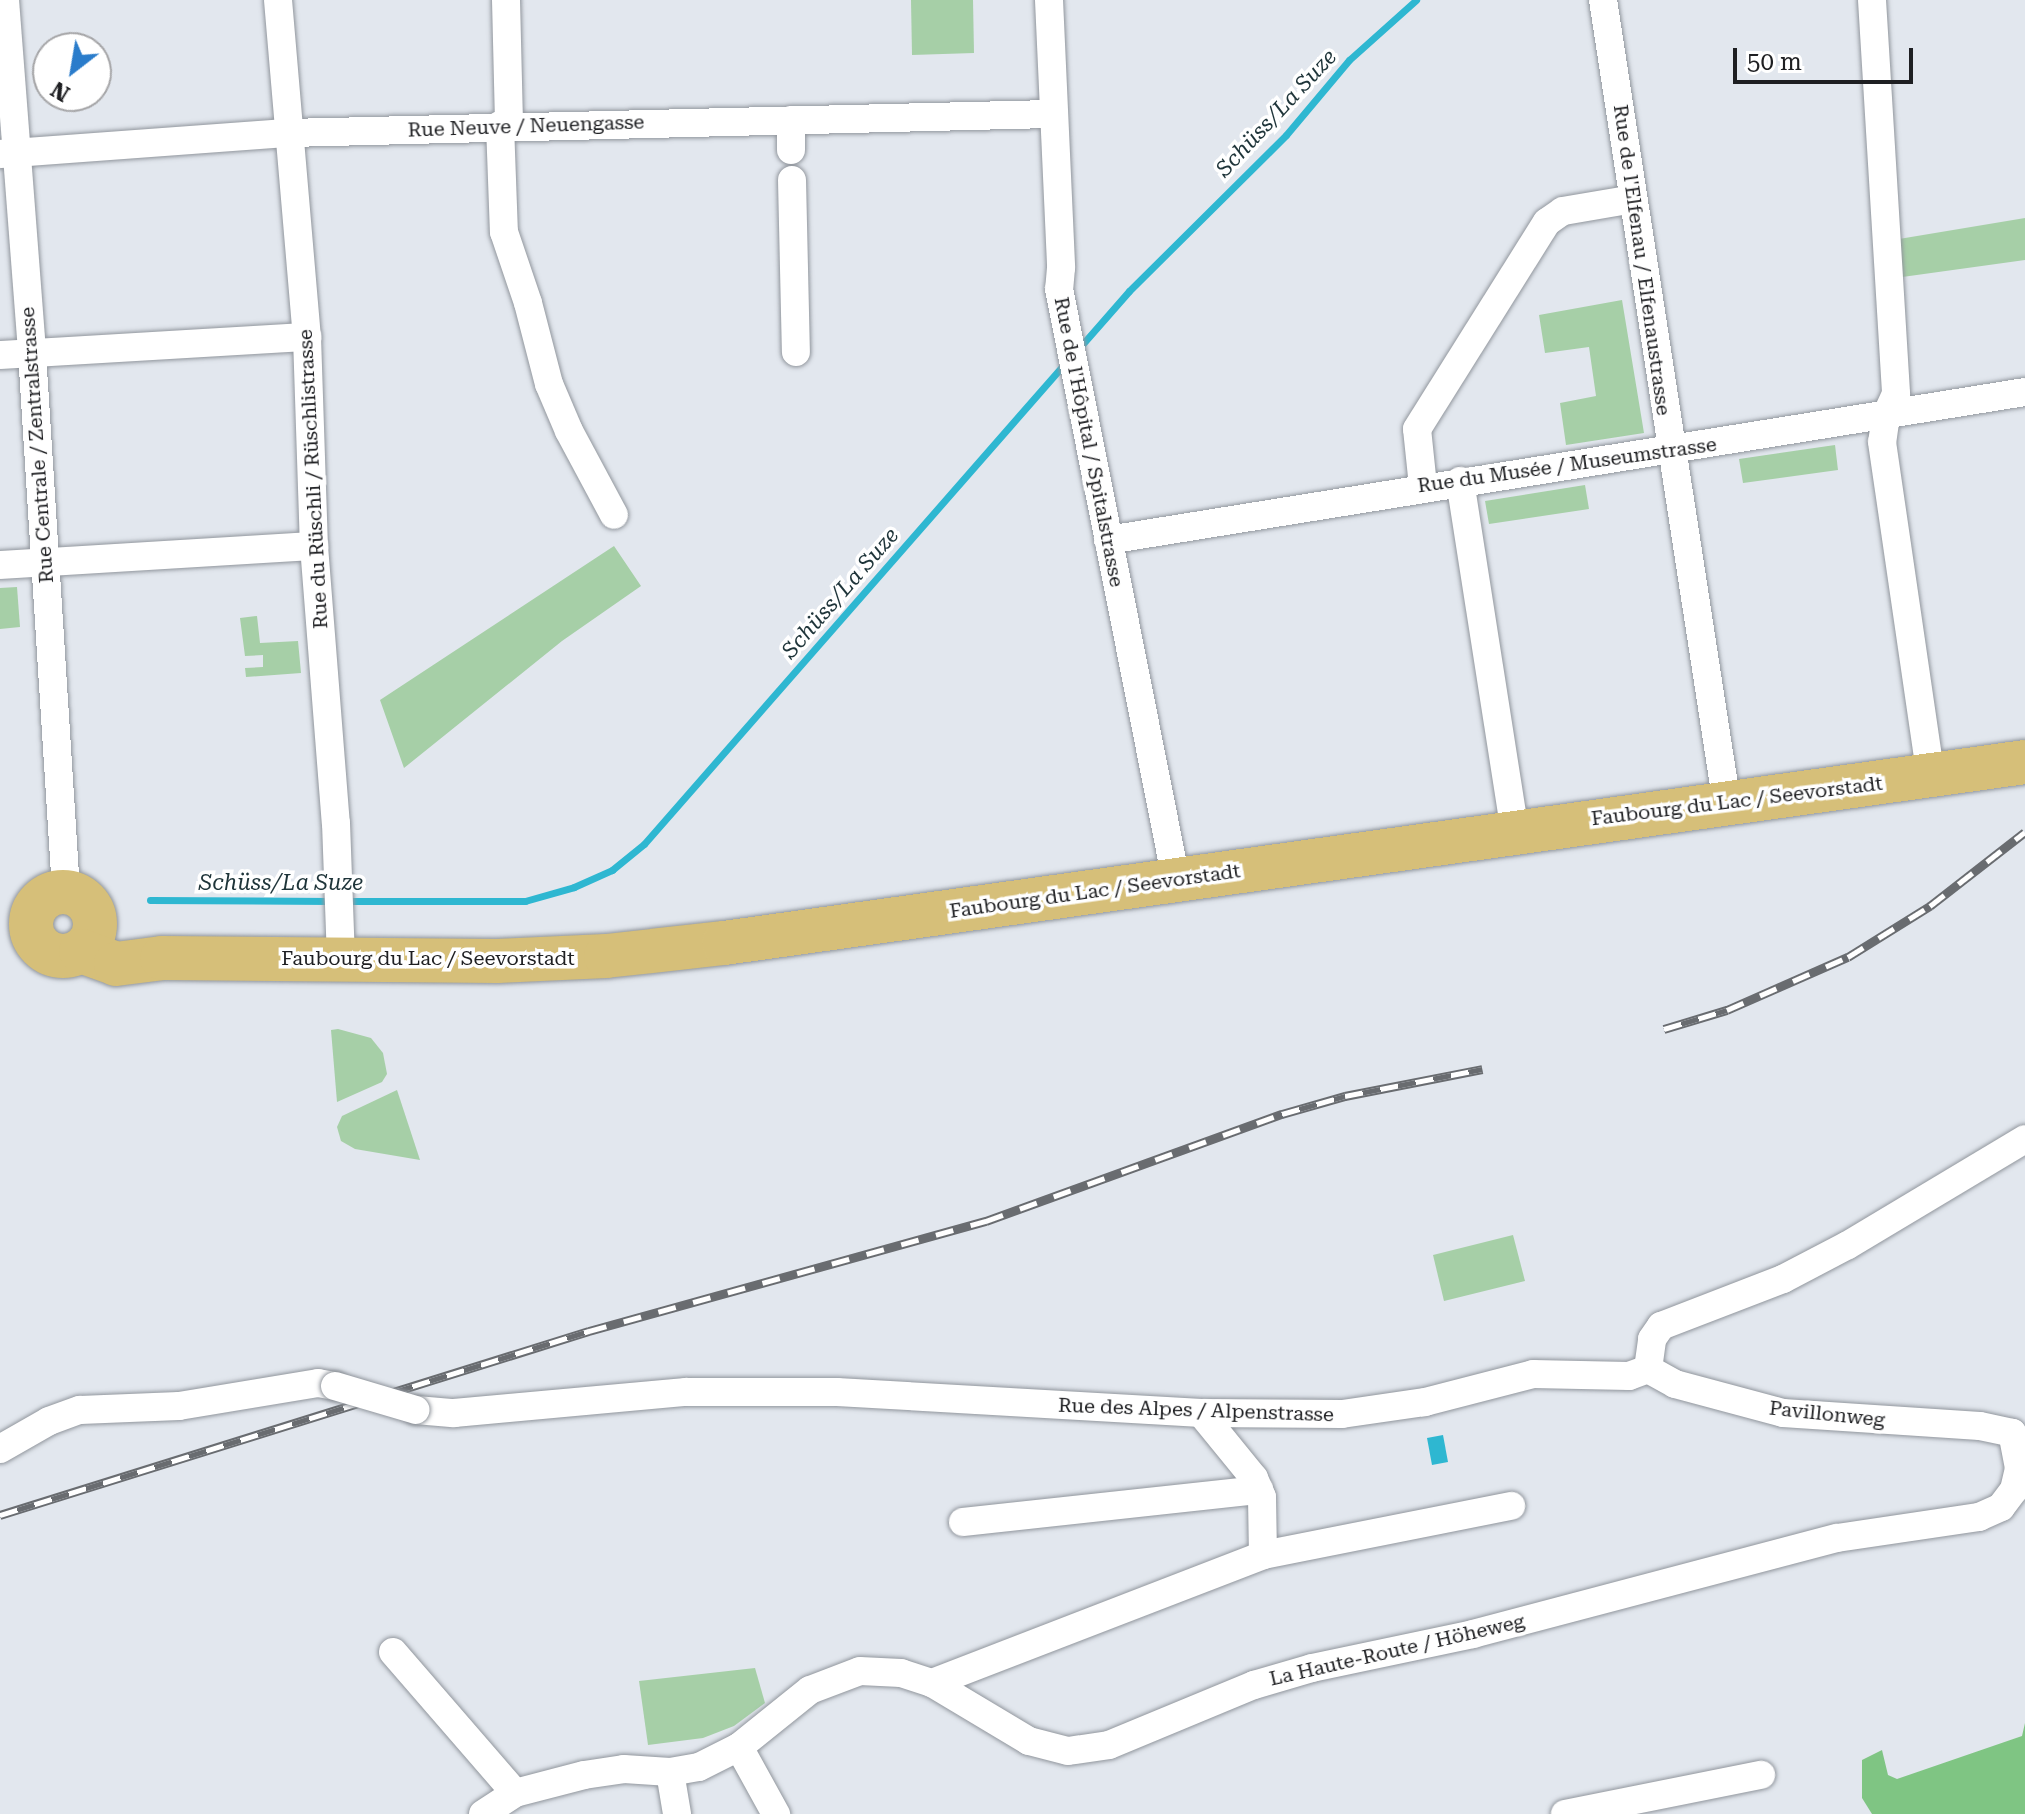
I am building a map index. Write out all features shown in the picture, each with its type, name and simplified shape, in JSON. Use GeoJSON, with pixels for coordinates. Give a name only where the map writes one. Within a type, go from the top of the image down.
{"type":"FeatureCollection","features":[{"type":"Feature","properties":{"kind":"main road","name":"Faubourg du Lac / Seevorstadt"},"geometry":{"type":"LineString","coordinates":[[28,918],[61,956],[88,937],[116,964],[162,958],[497,961],[581,958],[724,943],[2025,762]]}},
{"type":"Feature","properties":{"kind":"main road"},"geometry":{"type":"LineString","coordinates":[[28,918],[90,905],[88,937]]}},
{"type":"Feature","properties":{"kind":"street","name":"Rue Centrale / Zentralstrasse"},"geometry":{"type":"LineString","coordinates":[[5,0],[8,153],[32,353],[43,561],[28,918]]}},
{"type":"Feature","properties":{"kind":"street","name":"Rue du Rüschli / Rüschlistrasse"},"geometry":{"type":"LineString","coordinates":[[278,0],[307,337],[314,546],[341,959]]}},
{"type":"Feature","properties":{"kind":"street"},"geometry":{"type":"LineString","coordinates":[[506,0],[504,232],[528,303],[549,384],[578,450],[614,515]]}},
{"type":"Feature","properties":{"kind":"street","name":"Rue de l'Hôpital / Spitalstrasse"},"geometry":{"type":"LineString","coordinates":[[1049,0],[1061,268],[1059,289],[1176,880]]}},
{"type":"Feature","properties":{"kind":"street","name":"Rue de l'Elfenau / Elfenaustrasse"},"geometry":{"type":"LineString","coordinates":[[1603,0],[1727,805]]}},
{"type":"Feature","properties":{"kind":"street"},"geometry":{"type":"LineString","coordinates":[[1872,0],[1896,394],[1886,415],[1882,442],[1931,776]]}},
{"type":"Feature","properties":{"kind":"street","name":"Rue Neuve / Neuengasse"},"geometry":{"type":"LineString","coordinates":[[8,153],[289,133],[505,125],[1052,114]]}},
{"type":"Feature","properties":{"kind":"street"},"geometry":{"type":"LineString","coordinates":[[791,120],[791,150]]}},
{"type":"Feature","properties":{"kind":"street"},"geometry":{"type":"LineString","coordinates":[[792,180],[796,352]]}},
{"type":"Feature","properties":{"kind":"street"},"geometry":{"type":"LineString","coordinates":[[1423,486],[1417,429],[1547,222],[1563,211],[1633,199]]}},
{"type":"Feature","properties":{"kind":"street"},"geometry":{"type":"LineString","coordinates":[[0,355],[307,337]]}},
{"type":"Feature","properties":{"kind":"street","name":"Rue du Musée / Museumstrasse"},"geometry":{"type":"LineString","coordinates":[[1108,540],[1423,486],[1671,451],[2025,392]]}},
{"type":"Feature","properties":{"kind":"street"},"geometry":{"type":"LineString","coordinates":[[1460,481],[1515,831]]}},
{"type":"Feature","properties":{"kind":"street"},"geometry":{"type":"LineString","coordinates":[[0,565],[314,546]]}},
{"type":"Feature","properties":{"kind":"street"},"geometry":{"type":"LineString","coordinates":[[1648,1369],[1652,1339],[1661,1326],[1783,1279],[1848,1245],[2025,1139]]}},
{"type":"Feature","properties":{"kind":"street","name":"Rue des Alpes / Alpenstrasse"},"geometry":{"type":"LineString","coordinates":[[0,1449],[49,1421],[80,1410],[179,1406],[318,1383],[416,1410],[454,1413],[602,1397],[686,1392],[822,1392],[1201,1413],[1342,1414],[1425,1402],[1533,1374],[1629,1376],[1648,1369]]}},
{"type":"Feature","properties":{"kind":"street","name":"Pavillonweg"},"geometry":{"type":"LineString","coordinates":[[1648,1369],[1675,1384],[1783,1413],[2019,1430]]}},
{"type":"Feature","properties":{"kind":"street"},"geometry":{"type":"LineString","coordinates":[[1201,1413],[1248,1468],[1259,1490],[1263,1555]]}},
{"type":"Feature","properties":{"kind":"street","name":"La Haute-Route / Höheweg"},"geometry":{"type":"LineString","coordinates":[[483,1814],[515,1793],[611,1771],[670,1772],[699,1767],[739,1747],[810,1690],[840,1676],[879,1670],[932,1683],[1029,1741],[1068,1751],[1109,1745],[1254,1685],[1312,1668],[1473,1634],[1837,1538],[1979,1517],[2001,1507],[2014,1490],[2019,1468],[2019,1430]]}},
{"type":"Feature","properties":{"kind":"street"},"geometry":{"type":"LineString","coordinates":[[963,1522],[1259,1490]]}},
{"type":"Feature","properties":{"kind":"street"},"geometry":{"type":"LineString","coordinates":[[932,1683],[1263,1555],[1511,1506]]}},
{"type":"Feature","properties":{"kind":"street"},"geometry":{"type":"LineString","coordinates":[[393,1652],[515,1793]]}},
{"type":"Feature","properties":{"kind":"street"},"geometry":{"type":"LineString","coordinates":[[739,1747],[776,1814]]}},
{"type":"Feature","properties":{"kind":"street"},"geometry":{"type":"LineString","coordinates":[[670,1772],[677,1814]]}},
{"type":"Feature","properties":{"kind":"street"},"geometry":{"type":"LineString","coordinates":[[1565,1814],[1761,1775]]}},
{"type":"Feature","properties":{"kind":"green space"},"geometry":{"type":"Polygon","coordinates":[[[911,0],[973,0],[974,53],[912,55],[911,0]]]}},
{"type":"Feature","properties":{"kind":"green space"},"geometry":{"type":"Polygon","coordinates":[[[2025,218],[2025,260],[1895,278],[1893,240],[2025,218]]]}},
{"type":"Feature","properties":{"kind":"green space"},"geometry":{"type":"Polygon","coordinates":[[[1622,300],[1644,433],[1566,445],[1560,403],[1596,396],[1589,347],[1545,353],[1539,315],[1622,300]]]}},
{"type":"Feature","properties":{"kind":"green space"},"geometry":{"type":"Polygon","coordinates":[[[1835,445],[1838,470],[1743,483],[1739,459],[1835,445]]]}},
{"type":"Feature","properties":{"kind":"green space"},"geometry":{"type":"Polygon","coordinates":[[[1585,485],[1589,509],[1489,524],[1485,501],[1585,485]]]}},
{"type":"Feature","properties":{"kind":"green space"},"geometry":{"type":"Polygon","coordinates":[[[614,546],[641,586],[562,641],[404,768],[380,700],[614,546]]]}},
{"type":"Feature","properties":{"kind":"green space"},"geometry":{"type":"Polygon","coordinates":[[[17,587],[20,627],[0,629],[0,588],[17,587]]]}},
{"type":"Feature","properties":{"kind":"green space"},"geometry":{"type":"Polygon","coordinates":[[[257,616],[260,643],[298,641],[301,673],[246,677],[245,668],[263,667],[263,655],[245,656],[240,618],[257,616]]]}},
{"type":"Feature","properties":{"kind":"green space"},"geometry":{"type":"Polygon","coordinates":[[[331,1030],[371,1038],[383,1053],[387,1074],[382,1082],[337,1102],[331,1030]]]}},
{"type":"Feature","properties":{"kind":"green space"},"geometry":{"type":"Polygon","coordinates":[[[397,1090],[420,1160],[355,1149],[341,1141],[337,1127],[342,1116],[397,1090]]]}},
{"type":"Feature","properties":{"kind":"green space"},"geometry":{"type":"Polygon","coordinates":[[[1513,1235],[1525,1281],[1444,1301],[1433,1255],[1513,1235]]]}},
{"type":"Feature","properties":{"kind":"green space"},"geometry":{"type":"Polygon","coordinates":[[[755,1668],[765,1703],[734,1726],[703,1738],[648,1745],[639,1681],[755,1668]]]}},
{"type":"Feature","properties":{"kind":"green space"},"geometry":{"type":"Polygon","coordinates":[[[2025,1723],[2025,1814],[1872,1814],[1862,1798],[1862,1760],[1882,1750],[1888,1775],[1897,1779],[2022,1736],[2025,1723]]]}},
{"type":"Feature","properties":{"kind":"water"},"geometry":{"type":"Polygon","coordinates":[[[1443,1435],[1448,1462],[1432,1465],[1427,1438],[1443,1435]]]}},
{"type":"Feature","properties":{"kind":"waterway","name":"Schüss/La Suze"},"geometry":{"type":"LineString","coordinates":[[1080,347],[1129,291],[1286,135],[1349,60],[1416,0]]}},
{"type":"Feature","properties":{"kind":"waterway","name":"Schüss/La Suze"},"geometry":{"type":"LineString","coordinates":[[344,901],[525,901],[574,887],[612,870],[644,844],[1066,362]]}},
{"type":"Feature","properties":{"kind":"waterway","name":"Schüss/La Suze"},"geometry":{"type":"LineString","coordinates":[[150,900],[332,901]]}},
{"type":"Feature","properties":{"kind":"railway"},"geometry":{"type":"LineString","coordinates":[[1664,1029],[1727,1010],[1848,957],[1930,906],[2025,832]]}},
{"type":"Feature","properties":{"kind":"railway"},"geometry":{"type":"LineString","coordinates":[[0,1515],[589,1331],[986,1221],[1282,1114],[1345,1096],[1482,1069]]}}]}
